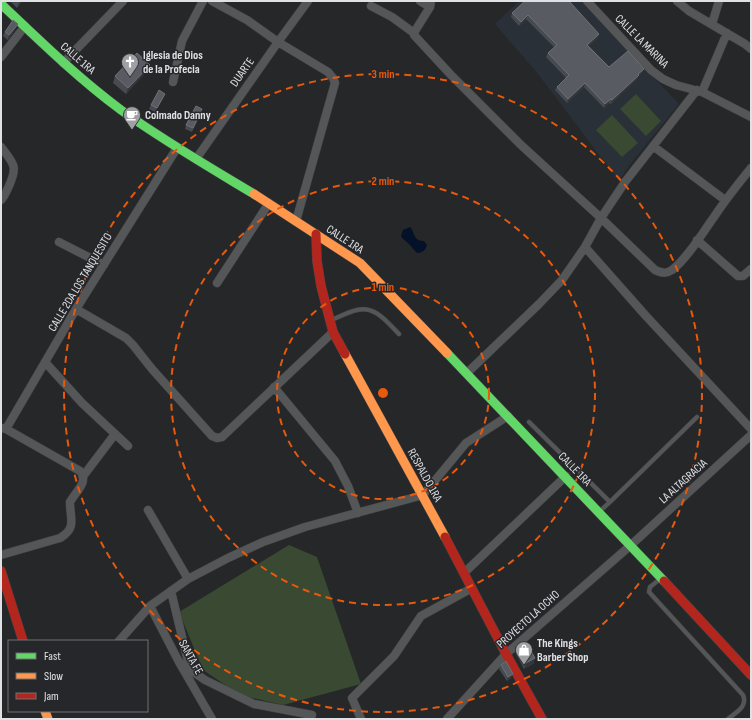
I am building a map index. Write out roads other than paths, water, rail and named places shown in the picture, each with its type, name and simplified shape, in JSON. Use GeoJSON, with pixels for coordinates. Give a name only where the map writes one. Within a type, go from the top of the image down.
{"type":"FeatureCollection","features":[{"type":"Feature","properties":{"kind":"street"},"geometry":{"type":"LineString","coordinates":[[64,63],[123,1]]}},
{"type":"Feature","properties":{"kind":"street"},"geometry":{"type":"LineString","coordinates":[[173,82],[182,41],[203,1]]}},
{"type":"Feature","properties":{"kind":"street"},"geometry":{"type":"LineString","coordinates":[[212,1],[246,20],[278,42],[328,72],[335,83],[296,221]]}},
{"type":"Feature","properties":{"kind":"street","name":"DUARTE"},"geometry":{"type":"LineString","coordinates":[[196,158],[308,1]]}},
{"type":"Feature","properties":{"kind":"street"},"geometry":{"type":"LineString","coordinates":[[414,34],[430,4],[420,1]]}},
{"type":"Feature","properties":{"kind":"street","name":"CALLE LA MARINA"},"geometry":{"type":"LineString","coordinates":[[587,1],[651,70],[676,85],[699,91],[751,118]]}},
{"type":"Feature","properties":{"kind":"street"},"geometry":{"type":"LineString","coordinates":[[677,1],[689,11],[751,48]]}},
{"type":"Feature","properties":{"kind":"street"},"geometry":{"type":"LineString","coordinates":[[712,24],[719,1]]}},
{"type":"Feature","properties":{"kind":"street","name":"CALLE 1RA"},"geometry":{"type":"LineString","coordinates":[[1,4],[64,63],[112,103],[177,148],[269,202],[352,257],[360,264],[600,511],[751,675]]}},
{"type":"Feature","properties":{"kind":"street"},"geometry":{"type":"LineString","coordinates":[[372,6],[392,17],[414,34],[451,75],[521,145],[655,270],[663,273],[671,271],[676,266],[751,168]]}},
{"type":"Feature","properties":{"kind":"street"},"geometry":{"type":"LineString","coordinates":[[1,57],[25,26]]}},
{"type":"Feature","properties":{"kind":"street"},"geometry":{"type":"LineString","coordinates":[[467,373],[562,280],[585,247],[601,218],[626,182],[653,146],[699,91],[727,33]]}},
{"type":"Feature","properties":{"kind":"street"},"geometry":{"type":"LineString","coordinates":[[653,146],[725,200]]}},
{"type":"Feature","properties":{"kind":"street"},"geometry":{"type":"LineString","coordinates":[[1,147],[11,160],[14,167],[14,174],[4,197],[1,200]]}},
{"type":"Feature","properties":{"kind":"street","name":"CALLE 2DA LOS TANQUESITO"},"geometry":{"type":"LineString","coordinates":[[4,429],[76,309],[177,148]]}},
{"type":"Feature","properties":{"kind":"street"},"geometry":{"type":"LineString","coordinates":[[217,283],[269,202]]}},
{"type":"Feature","properties":{"kind":"street","name":"RESPALDO 1RA"},"geometry":{"type":"LineString","coordinates":[[316,234],[317,261],[321,286],[333,332],[423,495],[506,654],[542,719]]}},
{"type":"Feature","properties":{"kind":"street"},"geometry":{"type":"LineString","coordinates":[[697,240],[738,276],[743,276],[751,269]]}},
{"type":"Feature","properties":{"kind":"street"},"geometry":{"type":"LineString","coordinates":[[59,242],[104,265]]}},
{"type":"Feature","properties":{"kind":"street"},"geometry":{"type":"LineString","coordinates":[[585,247],[646,316],[751,429]]}},
{"type":"Feature","properties":{"kind":"street"},"geometry":{"type":"LineString","coordinates":[[76,309],[126,338],[212,436],[216,438],[222,437],[333,332]]}},
{"type":"Feature","properties":{"kind":"street"},"geometry":{"type":"LineString","coordinates":[[45,362],[82,403],[128,446]]}},
{"type":"Feature","properties":{"kind":"street"},"geometry":{"type":"LineString","coordinates":[[274,387],[335,461],[348,486],[358,513]]}},
{"type":"Feature","properties":{"kind":"street"},"geometry":{"type":"LineString","coordinates":[[120,640],[150,606],[188,579],[228,558],[263,542],[305,527],[423,495],[466,443],[508,416]]}},
{"type":"Feature","properties":{"kind":"street"},"geometry":{"type":"LineString","coordinates":[[4,429],[80,471],[84,475]]}},
{"type":"Feature","properties":{"kind":"street"},"geometry":{"type":"LineString","coordinates":[[1,555],[60,538],[67,534],[71,529],[72,523],[70,502],[84,482],[84,475],[115,434]]}},
{"type":"Feature","properties":{"kind":"street","name":"LA ALTAGRACIA"},"geometry":{"type":"LineString","coordinates":[[631,545],[751,435]]}},
{"type":"Feature","properties":{"kind":"street"},"geometry":{"type":"LineString","coordinates":[[464,573],[566,476]]}},
{"type":"Feature","properties":{"kind":"street"},"geometry":{"type":"LineString","coordinates":[[148,510],[188,579]]}},
{"type":"Feature","properties":{"kind":"street","name":"PROYECTO LA OCHO"},"geometry":{"type":"LineString","coordinates":[[447,719],[506,654],[631,545]]}},
{"type":"Feature","properties":{"kind":"street"},"geometry":{"type":"LineString","coordinates":[[1,571],[24,640]]}},
{"type":"Feature","properties":{"kind":"street"},"geometry":{"type":"LineString","coordinates":[[361,719],[352,698],[394,656],[421,616],[472,588]]}},
{"type":"Feature","properties":{"kind":"street"},"geometry":{"type":"LineString","coordinates":[[171,591],[190,670]]}},
{"type":"Feature","properties":{"kind":"street","name":"SANTA FE"},"geometry":{"type":"LineString","coordinates":[[150,606],[179,662],[212,719]]}},
{"type":"Feature","properties":{"kind":"street"},"geometry":{"type":"LineString","coordinates":[[179,662],[205,680],[254,704],[312,715]]}},
{"type":"Feature","properties":{"kind":"lane"},"geometry":{"type":"LineString","coordinates":[[330,320],[358,309],[371,310],[378,313],[399,334]]}},
{"type":"Feature","properties":{"kind":"lane"},"geometry":{"type":"LineString","coordinates":[[600,511],[696,417]]}},
{"type":"Feature","properties":{"kind":"lane"},"geometry":{"type":"LineString","coordinates":[[529,422],[610,502]]}},
{"type":"Feature","properties":{"kind":"lane"},"geometry":{"type":"LineString","coordinates":[[662,577],[650,587],[649,592],[743,695],[745,700],[744,706],[728,719]]}},
{"type":"Feature","properties":{"kind":"water"},"geometry":{"type":"Polygon","coordinates":[[[410,227],[416,238],[420,241],[424,241],[427,245],[425,250],[422,252],[417,253],[401,236],[403,230],[410,227]]]}},
{"type":"Feature","properties":{"kind":"place","name":"Iglesia de Dios de la Profecia"},"geometry":{"type":"Point","coordinates":[130,77]}},
{"type":"Feature","properties":{"kind":"place","name":"Colmado Danny"},"geometry":{"type":"Point","coordinates":[132,130]}},
{"type":"Feature","properties":{"kind":"place","name":"The Kings Barber Shop"},"geometry":{"type":"Point","coordinates":[524,665]}}]}
